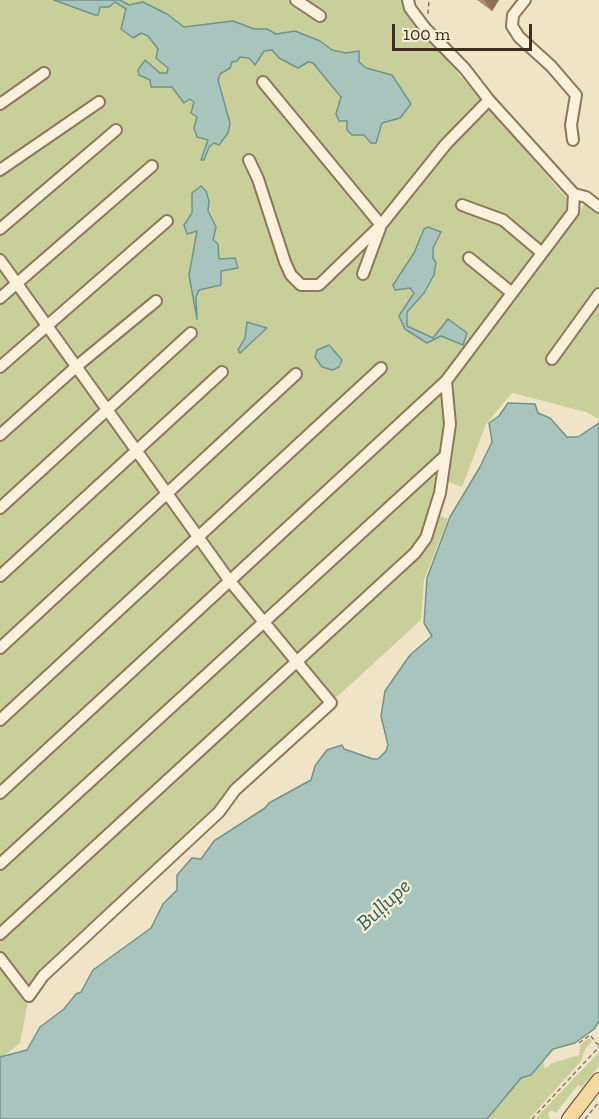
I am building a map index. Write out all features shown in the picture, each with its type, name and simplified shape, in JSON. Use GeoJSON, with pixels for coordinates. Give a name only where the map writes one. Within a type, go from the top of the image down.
{"type":"FeatureCollection","features":[{"type":"Feature","properties":{"kind":"main road"},"geometry":{"type":"LineString","coordinates":[[569,1119],[599,1080]]}},
{"type":"Feature","properties":{"kind":"lane"},"geometry":{"type":"LineString","coordinates":[[296,0],[320,16]]}},
{"type":"Feature","properties":{"kind":"lane"},"geometry":{"type":"LineString","coordinates":[[408,0],[410,8],[425,28],[465,69],[489,100],[574,194],[586,197],[599,207]]}},
{"type":"Feature","properties":{"kind":"lane"},"geometry":{"type":"LineString","coordinates":[[525,0],[513,15],[512,26],[519,37],[551,66],[576,95],[571,125],[573,140]]}},
{"type":"Feature","properties":{"kind":"lane"},"geometry":{"type":"LineString","coordinates":[[0,104],[44,73]]}},
{"type":"Feature","properties":{"kind":"lane"},"geometry":{"type":"LineString","coordinates":[[263,82],[381,225]]}},
{"type":"Feature","properties":{"kind":"lane"},"geometry":{"type":"LineString","coordinates":[[249,160],[258,179],[291,275],[301,285],[319,285],[381,225],[446,144],[489,100]]}},
{"type":"Feature","properties":{"kind":"lane"},"geometry":{"type":"LineString","coordinates":[[0,170],[99,102]]}},
{"type":"Feature","properties":{"kind":"lane"},"geometry":{"type":"LineString","coordinates":[[0,230],[116,130]]}},
{"type":"Feature","properties":{"kind":"lane"},"geometry":{"type":"LineString","coordinates":[[0,298],[152,166]]}},
{"type":"Feature","properties":{"kind":"lane"},"geometry":{"type":"LineString","coordinates":[[0,793],[446,381],[573,212],[574,194]]}},
{"type":"Feature","properties":{"kind":"lane"},"geometry":{"type":"LineString","coordinates":[[462,205],[502,220],[542,253]]}},
{"type":"Feature","properties":{"kind":"lane"},"geometry":{"type":"LineString","coordinates":[[0,367],[167,221]]}},
{"type":"Feature","properties":{"kind":"lane"},"geometry":{"type":"LineString","coordinates":[[363,273],[381,225]]}},
{"type":"Feature","properties":{"kind":"lane"},"geometry":{"type":"LineString","coordinates":[[470,258],[512,293]]}},
{"type":"Feature","properties":{"kind":"lane"},"geometry":{"type":"LineString","coordinates":[[0,260],[229,580],[263,624],[331,703],[235,790],[219,812],[43,976],[29,996],[0,958]]}},
{"type":"Feature","properties":{"kind":"lane"},"geometry":{"type":"LineString","coordinates":[[552,359],[599,294]]}},
{"type":"Feature","properties":{"kind":"lane"},"geometry":{"type":"LineString","coordinates":[[0,435],[77,366],[156,301]]}},
{"type":"Feature","properties":{"kind":"lane"},"geometry":{"type":"LineString","coordinates":[[0,508],[191,333]]}},
{"type":"Feature","properties":{"kind":"lane"},"geometry":{"type":"LineString","coordinates":[[0,720],[381,368]]}},
{"type":"Feature","properties":{"kind":"lane"},"geometry":{"type":"LineString","coordinates":[[0,576],[222,372]]}},
{"type":"Feature","properties":{"kind":"lane"},"geometry":{"type":"LineString","coordinates":[[0,648],[296,374]]}},
{"type":"Feature","properties":{"kind":"lane"},"geometry":{"type":"LineString","coordinates":[[0,934],[415,553],[426,538],[435,513],[450,424],[446,381]]}},
{"type":"Feature","properties":{"kind":"lane"},"geometry":{"type":"LineString","coordinates":[[0,864],[444,457]]}},
{"type":"Feature","properties":{"kind":"path"},"geometry":{"type":"LineString","coordinates":[[532,1119],[599,1047],[590,1035],[579,1043]]}},
{"type":"Feature","properties":{"kind":"path"},"geometry":{"type":"LineString","coordinates":[[585,1119],[599,1101]]}},
{"type":"Feature","properties":{"kind":"green space"},"geometry":{"type":"Polygon","coordinates":[[[0,0],[402,0],[405,12],[568,200],[567,212],[435,386],[444,397],[445,431],[442,457],[426,470],[439,481],[432,513],[448,519],[424,580],[421,620],[235,790],[29,996],[20,1043],[0,1059],[0,0]]]}},
{"type":"Feature","properties":{"kind":"green space"},"geometry":{"type":"Polygon","coordinates":[[[586,202],[599,213],[599,419],[586,412],[512,393],[486,424],[462,487],[446,481],[451,381],[586,202]]]}},
{"type":"Feature","properties":{"kind":"green space"},"geometry":{"type":"Polygon","coordinates":[[[589,1038],[592,1041],[581,1061],[529,1119],[487,1119],[521,1078],[531,1074],[543,1059],[545,1069],[552,1063],[579,1055],[580,1045],[589,1038]]]}},
{"type":"Feature","properties":{"kind":"green space"},"geometry":{"type":"Polygon","coordinates":[[[599,1052],[599,1066],[582,1087],[578,1085],[556,1113],[551,1110],[548,1114],[550,1119],[535,1119],[599,1052]]]}},
{"type":"Feature","properties":{"kind":"water"},"geometry":{"type":"Polygon","coordinates":[[[54,0],[120,0],[129,5],[143,2],[167,14],[184,27],[233,21],[254,29],[267,29],[276,34],[295,31],[320,41],[332,50],[346,53],[359,51],[359,62],[366,68],[392,75],[411,104],[400,118],[382,123],[376,143],[371,143],[364,135],[352,135],[347,130],[347,121],[339,121],[336,114],[341,97],[313,63],[308,62],[298,68],[279,58],[272,50],[264,51],[255,65],[249,58],[240,57],[237,61],[232,62],[230,68],[220,74],[218,80],[230,123],[228,133],[219,145],[214,143],[209,147],[204,160],[201,160],[208,140],[197,137],[194,128],[197,117],[191,113],[194,102],[190,99],[184,103],[172,87],[151,87],[150,80],[139,75],[138,70],[145,60],[160,73],[167,73],[168,68],[156,58],[158,49],[148,36],[141,33],[133,38],[121,29],[126,9],[115,2],[109,7],[100,7],[98,15],[95,15],[54,0]]]}},
{"type":"Feature","properties":{"kind":"water"},"geometry":{"type":"Polygon","coordinates":[[[201,186],[206,191],[209,201],[208,211],[216,227],[213,240],[218,244],[219,259],[235,258],[238,268],[221,271],[221,285],[199,290],[196,297],[197,319],[189,275],[197,231],[187,234],[184,225],[192,213],[192,193],[201,186]]]}},
{"type":"Feature","properties":{"kind":"water"},"geometry":{"type":"Polygon","coordinates":[[[428,227],[441,232],[433,248],[433,258],[436,263],[434,275],[424,293],[407,312],[407,326],[433,338],[448,319],[467,333],[463,345],[441,336],[427,343],[405,329],[399,316],[414,293],[410,288],[395,290],[393,285],[414,253],[424,229],[428,227]]]}},
{"type":"Feature","properties":{"kind":"water"},"geometry":{"type":"Polygon","coordinates":[[[247,322],[267,328],[240,353],[238,350],[245,338],[247,322]]]}},
{"type":"Feature","properties":{"kind":"water"},"geometry":{"type":"Polygon","coordinates":[[[329,345],[342,360],[339,367],[332,370],[322,367],[315,357],[317,350],[329,345]]]}},
{"type":"Feature","properties":{"kind":"water","name":"Buļļupe"},"geometry":{"type":"Polygon","coordinates":[[[508,403],[535,404],[538,413],[550,418],[567,437],[578,437],[599,423],[599,1021],[594,1029],[575,1043],[553,1049],[531,1075],[521,1078],[487,1119],[0,1119],[0,1057],[27,1050],[40,1027],[64,1009],[76,994],[81,992],[93,970],[151,928],[163,904],[177,890],[177,875],[192,858],[201,859],[214,841],[265,808],[269,803],[311,780],[315,766],[327,750],[342,745],[344,749],[373,759],[378,759],[386,751],[388,745],[381,716],[385,691],[410,655],[432,636],[424,623],[427,578],[450,517],[492,442],[489,423],[499,416],[508,403]]]}}]}
